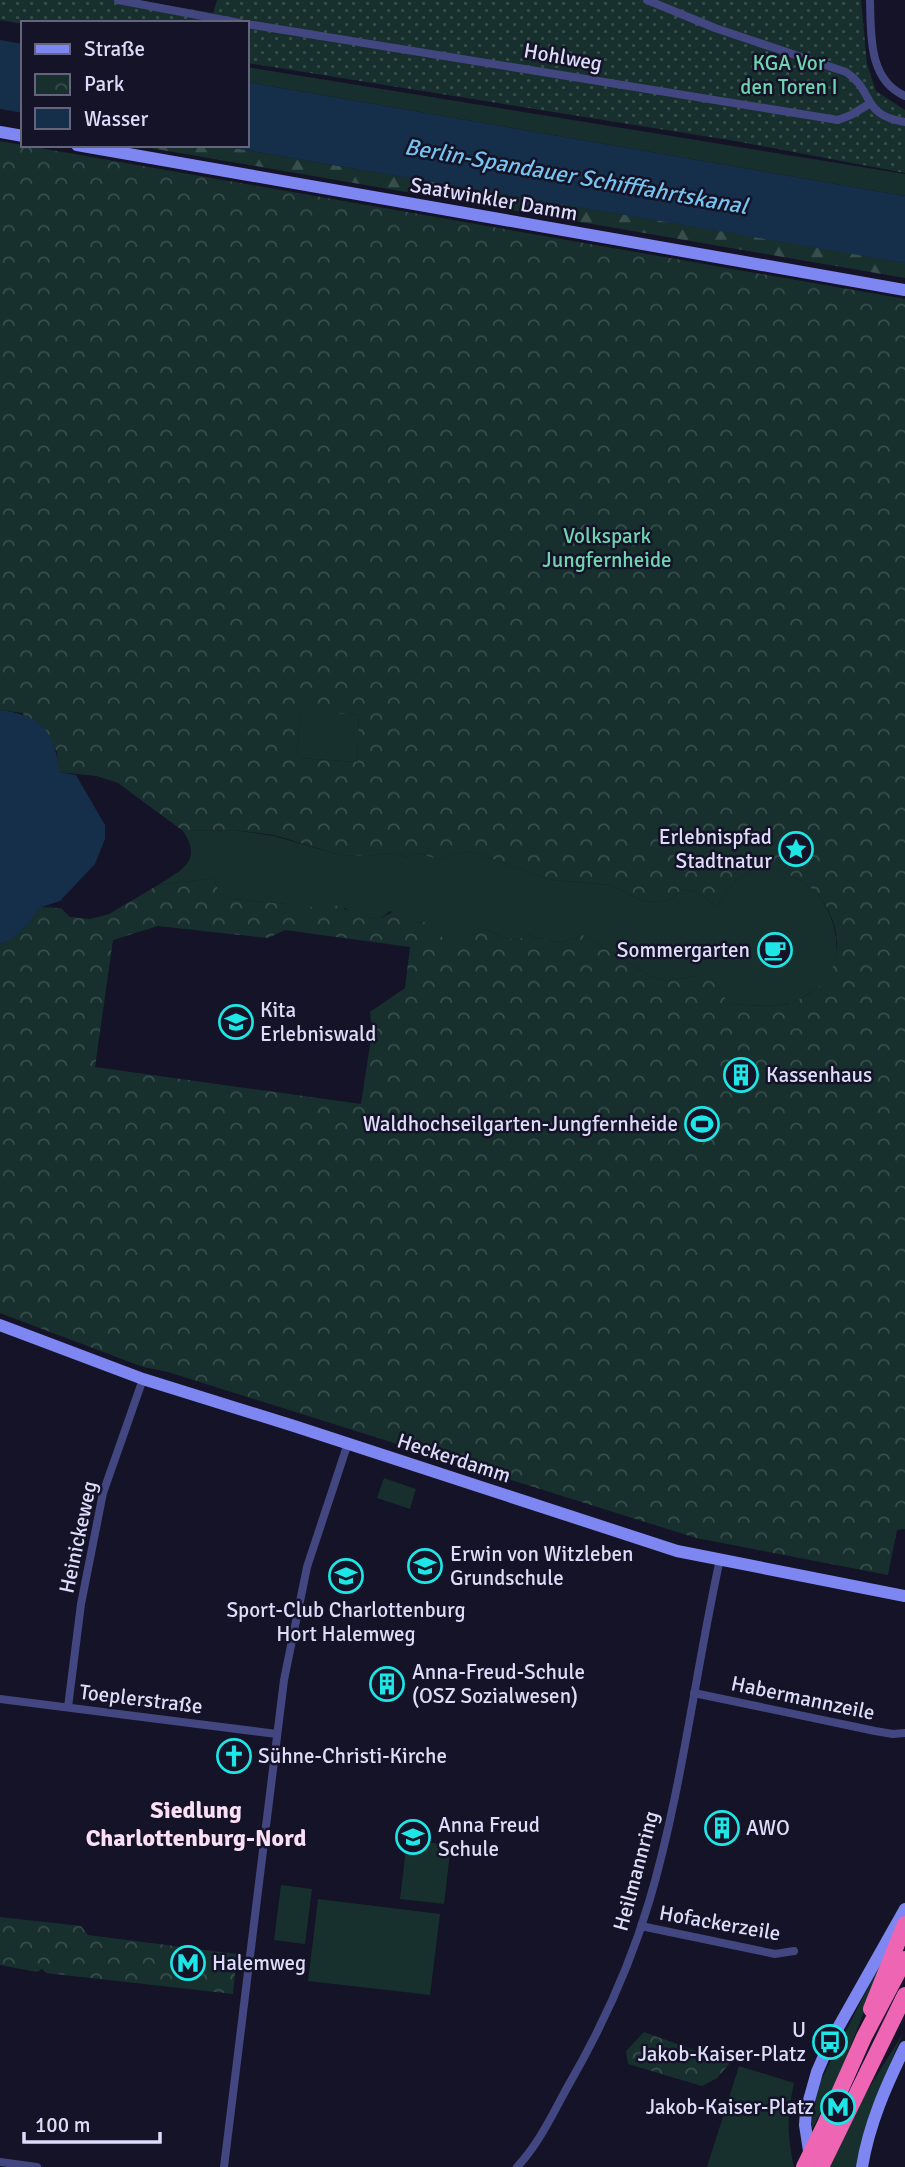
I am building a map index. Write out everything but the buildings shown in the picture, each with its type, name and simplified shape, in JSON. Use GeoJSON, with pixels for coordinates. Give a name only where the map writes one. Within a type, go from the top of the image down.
{"type":"FeatureCollection","features":[{"type":"Feature","properties":{"kind":"highway"},"geometry":{"type":"LineString","coordinates":[[864,2037],[873,2000],[905,1924]]}},
{"type":"Feature","properties":{"kind":"highway"},"geometry":{"type":"LineString","coordinates":[[821,2167],[834,2115],[864,2037],[905,1959]]}},
{"type":"Feature","properties":{"kind":"highway"},"geometry":{"type":"LineString","coordinates":[[804,2167],[886,2035],[905,1995]]}},
{"type":"Feature","properties":{"kind":"highway"},"geometry":{"type":"LineString","coordinates":[[886,2035],[898,2028],[905,2018]]}},
{"type":"Feature","properties":{"kind":"main road"},"geometry":{"type":"LineString","coordinates":[[0,132],[21,136]]}},
{"type":"Feature","properties":{"kind":"main road","name":"Saatwinkler Damm"},"geometry":{"type":"LineString","coordinates":[[88,147],[905,290]]}},
{"type":"Feature","properties":{"kind":"main road","name":"Heckerdamm"},"geometry":{"type":"LineString","coordinates":[[0,1325],[143,1379],[677,1551],[905,1596]]}},
{"type":"Feature","properties":{"kind":"main road"},"geometry":{"type":"LineString","coordinates":[[812,2167],[805,2125],[806,2111],[817,2072],[830,2042],[905,1909]]}},
{"type":"Feature","properties":{"kind":"main road"},"geometry":{"type":"LineString","coordinates":[[862,2167],[883,2091],[905,2048]]}},
{"type":"Feature","properties":{"kind":"street"},"geometry":{"type":"LineString","coordinates":[[118,0],[230,21]]}},
{"type":"Feature","properties":{"kind":"street"},"geometry":{"type":"LineString","coordinates":[[647,0],[715,28],[846,72],[858,80],[869,104],[890,119],[905,122]]}},
{"type":"Feature","properties":{"kind":"street"},"geometry":{"type":"LineString","coordinates":[[870,0],[871,47],[876,64],[896,92],[905,96]]}},
{"type":"Feature","properties":{"kind":"street","name":"Hohlweg"},"geometry":{"type":"LineString","coordinates":[[248,24],[838,120],[869,104]]}},
{"type":"Feature","properties":{"kind":"street","name":"Heinickeweg"},"geometry":{"type":"LineString","coordinates":[[68,1707],[81,1604],[101,1500],[143,1379]]}},
{"type":"Feature","properties":{"kind":"street"},"geometry":{"type":"LineString","coordinates":[[224,2167],[284,1680],[307,1567],[348,1444]]}},
{"type":"Feature","properties":{"kind":"street","name":"Heilmannring"},"geometry":{"type":"LineString","coordinates":[[523,2165],[582,2063],[641,1926],[666,1836],[720,1559]]}},
{"type":"Feature","properties":{"kind":"street","name":"Habermannzeile"},"geometry":{"type":"LineString","coordinates":[[694,1693],[875,1731],[905,1733]]}},
{"type":"Feature","properties":{"kind":"street","name":"Toeplerstraße"},"geometry":{"type":"LineString","coordinates":[[0,1699],[278,1734]]}},
{"type":"Feature","properties":{"kind":"street","name":"Hofackerzeile"},"geometry":{"type":"LineString","coordinates":[[641,1926],[768,1953],[794,1951]]}},
{"type":"Feature","properties":{"kind":"street"},"geometry":{"type":"LineString","coordinates":[[0,2162],[37,2167]]}},
{"type":"Feature","properties":{"kind":"green space","name":"KGA Vor den Toren I"},"geometry":{"type":"Polygon","coordinates":[[[0,0],[136,0],[213,13],[217,0],[861,0],[867,64],[876,91],[905,110],[905,173],[735,141],[248,63],[248,21],[21,21],[21,24],[0,20],[0,0]]]}},
{"type":"Feature","properties":{"kind":"green space"},"geometry":{"type":"Polygon","coordinates":[[[248,67],[905,174],[905,196],[248,82],[248,67]]]}},
{"type":"Feature","properties":{"kind":"green space","name":"Volkspark Jungfernheide"},"geometry":{"type":"Polygon","coordinates":[[[0,141],[21,145],[21,147],[34,147],[905,299],[905,1529],[897,1530],[888,1575],[696,1538],[168,1372],[143,1367],[0,1313],[0,944],[23,929],[39,907],[61,908],[70,917],[90,919],[109,914],[158,885],[214,878],[219,893],[233,899],[287,904],[297,912],[332,904],[371,919],[381,918],[400,908],[407,912],[412,923],[432,924],[445,941],[451,941],[455,937],[469,937],[487,929],[507,938],[517,939],[528,935],[560,943],[583,935],[650,976],[668,981],[696,976],[714,981],[729,1004],[771,1006],[793,1002],[822,984],[836,958],[837,943],[829,912],[820,897],[808,885],[775,869],[759,865],[735,881],[717,906],[698,892],[682,889],[671,899],[661,902],[643,901],[611,885],[553,880],[470,851],[438,859],[416,853],[409,857],[389,853],[367,856],[340,855],[274,835],[234,830],[183,831],[118,783],[97,776],[58,772],[57,751],[22,713],[0,710],[0,141]],[[300,711],[297,758],[357,762],[359,715],[300,711]],[[158,926],[113,940],[95,1067],[361,1104],[372,1032],[370,1012],[405,988],[410,947],[285,930],[268,938],[158,926]]]}},
{"type":"Feature","properties":{"kind":"green space"},"geometry":{"type":"Polygon","coordinates":[[[145,147],[228,147],[874,257],[905,263],[905,278],[145,147]]]}},
{"type":"Feature","properties":{"kind":"green space"},"geometry":{"type":"Polygon","coordinates":[[[300,710],[359,715],[357,762],[297,758],[300,710]]]}},
{"type":"Feature","properties":{"kind":"green space"},"geometry":{"type":"Polygon","coordinates":[[[234,830],[274,836],[340,855],[367,856],[389,853],[409,857],[416,853],[438,859],[470,851],[553,880],[611,885],[643,901],[661,902],[671,899],[682,889],[698,892],[717,906],[735,881],[759,865],[792,876],[808,885],[820,897],[835,931],[837,950],[834,969],[823,984],[793,1002],[770,1006],[728,1004],[696,976],[668,981],[650,976],[583,935],[560,943],[528,935],[517,939],[507,938],[487,929],[469,937],[455,937],[451,941],[445,941],[426,922],[412,923],[390,911],[381,918],[371,919],[345,908],[297,912],[286,904],[233,899],[219,893],[214,878],[158,885],[187,864],[191,850],[183,831],[234,830]]]}},
{"type":"Feature","properties":{"kind":"green space"},"geometry":{"type":"Polygon","coordinates":[[[384,1478],[416,1489],[410,1509],[377,1498],[384,1478]]]}},
{"type":"Feature","properties":{"kind":"green space"},"geometry":{"type":"Polygon","coordinates":[[[407,1840],[451,1845],[444,1904],[400,1899],[407,1840]]]}},
{"type":"Feature","properties":{"kind":"green space"},"geometry":{"type":"Polygon","coordinates":[[[281,1885],[312,1889],[305,1944],[274,1940],[281,1885]]]}},
{"type":"Feature","properties":{"kind":"green space"},"geometry":{"type":"Polygon","coordinates":[[[318,1899],[440,1914],[430,1995],[308,1981],[318,1899]]]}},
{"type":"Feature","properties":{"kind":"green space"},"geometry":{"type":"Polygon","coordinates":[[[0,1917],[81,1926],[88,1935],[237,1954],[233,1994],[46,1973],[42,1969],[37,1972],[0,1965],[0,1917]]]}},
{"type":"Feature","properties":{"kind":"green space"},"geometry":{"type":"Polygon","coordinates":[[[893,1938],[835,2086],[810,2133],[817,2088],[893,1938]]]}},
{"type":"Feature","properties":{"kind":"green space"},"geometry":{"type":"Polygon","coordinates":[[[644,2032],[730,2063],[717,2078],[702,2086],[628,2064],[626,2051],[644,2032]]]}},
{"type":"Feature","properties":{"kind":"green space"},"geometry":{"type":"Polygon","coordinates":[[[903,2033],[873,2104],[857,2167],[829,2167],[858,2106],[903,2033]]]}},
{"type":"Feature","properties":{"kind":"green space"},"geometry":{"type":"Polygon","coordinates":[[[739,2066],[794,2083],[789,2125],[794,2167],[707,2167],[739,2066]]]}},
{"type":"Feature","properties":{"kind":"water"},"geometry":{"type":"Polygon","coordinates":[[[0,40],[21,44],[21,113],[0,109],[0,40]]]}},
{"type":"Feature","properties":{"kind":"water","name":"Berlin-Spandauer Schifffahrtskanal"},"geometry":{"type":"Polygon","coordinates":[[[248,82],[905,196],[905,263],[228,147],[248,147],[248,82]]]}},
{"type":"Feature","properties":{"kind":"water"},"geometry":{"type":"Polygon","coordinates":[[[0,710],[26,716],[50,736],[59,772],[76,775],[105,825],[105,839],[95,864],[60,901],[39,908],[23,930],[0,944],[0,710]]]}},
{"type":"Feature","properties":{"kind":"place","name":"Erlebnispfad Stadtnatur"},"geometry":{"type":"Point","coordinates":[796,849]}},
{"type":"Feature","properties":{"kind":"place","name":"Sommergarten"},"geometry":{"type":"Point","coordinates":[775,950]}},
{"type":"Feature","properties":{"kind":"place","name":"Kita Erlebniswald"},"geometry":{"type":"Point","coordinates":[236,1022]}},
{"type":"Feature","properties":{"kind":"place","name":"Kassenhaus"},"geometry":{"type":"Point","coordinates":[741,1075]}},
{"type":"Feature","properties":{"kind":"place","name":"Waldhochseilgarten-Jungfernheide"},"geometry":{"type":"Point","coordinates":[702,1124]}},
{"type":"Feature","properties":{"kind":"place","name":"Erwin von Witzleben Grundschule"},"geometry":{"type":"Point","coordinates":[425,1566]}},
{"type":"Feature","properties":{"kind":"place","name":"Sport-Club Charlottenburg Hort Halemweg"},"geometry":{"type":"Point","coordinates":[346,1576]}},
{"type":"Feature","properties":{"kind":"place","name":"Anna-Freud-Schule (OSZ Sozialwesen)"},"geometry":{"type":"Point","coordinates":[387,1684]}},
{"type":"Feature","properties":{"kind":"place","name":"Sühne-Christi-Kirche"},"geometry":{"type":"Point","coordinates":[234,1756]}},
{"type":"Feature","properties":{"kind":"place","name":"AWO"},"geometry":{"type":"Point","coordinates":[722,1828]}},
{"type":"Feature","properties":{"kind":"place","name":"Anna Freud Schule"},"geometry":{"type":"Point","coordinates":[413,1837]}},
{"type":"Feature","properties":{"kind":"place","name":"Halemweg"},"geometry":{"type":"Point","coordinates":[188,1963]}},
{"type":"Feature","properties":{"kind":"place","name":"U Jakob-Kaiser-Platz"},"geometry":{"type":"Point","coordinates":[830,2042]}},
{"type":"Feature","properties":{"kind":"place","name":"Jakob-Kaiser-Platz"},"geometry":{"type":"Point","coordinates":[838,2107]}},
{"type":"Feature","properties":{"kind":"district","name":"Siedlung Charlottenburg-Nord"},"geometry":{"type":"Point","coordinates":[196,1824]}}]}
